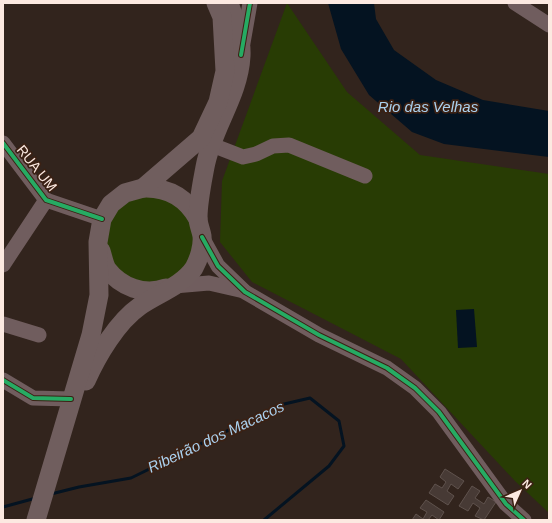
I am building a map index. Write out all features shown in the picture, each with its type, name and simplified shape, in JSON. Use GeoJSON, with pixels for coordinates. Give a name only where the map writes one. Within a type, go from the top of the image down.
{"type":"FeatureCollection","features":[{"type":"Feature","properties":{"kind":"main road"},"geometry":{"type":"LineString","coordinates":[[142,188],[201,138],[218,102],[225,72],[225,45],[222,17],[216,3]]}},
{"type":"Feature","properties":{"kind":"main road"},"geometry":{"type":"LineString","coordinates":[[57,451],[92,367],[110,337],[139,307],[174,286],[188,274],[194,267],[201,250],[200,228],[205,165],[237,85],[241,55],[238,31],[229,3]]}},
{"type":"Feature","properties":{"kind":"main road"},"geometry":{"type":"LineString","coordinates":[[36,520],[91,335],[99,295],[98,242],[102,219],[111,204],[125,193],[142,188],[154,187],[172,192],[181,197],[193,211],[200,228]]}},
{"type":"Feature","properties":{"kind":"main road"},"geometry":{"type":"LineString","coordinates":[[98,242],[106,268],[118,281],[134,289],[144,291],[160,290],[174,286]]}},
{"type":"Feature","properties":{"kind":"street"},"geometry":{"type":"LineString","coordinates":[[241,55],[250,3]]}},
{"type":"Feature","properties":{"kind":"street"},"geometry":{"type":"LineString","coordinates":[[515,3],[549,25]]}},
{"type":"Feature","properties":{"kind":"street","name":"RUA UM"},"geometry":{"type":"LineString","coordinates":[[3,143],[46,200],[102,219]]}},
{"type":"Feature","properties":{"kind":"street"},"geometry":{"type":"LineString","coordinates":[[212,145],[243,157],[256,154],[273,146],[289,145],[365,176]]}},
{"type":"Feature","properties":{"kind":"street"},"geometry":{"type":"LineString","coordinates":[[3,265],[46,200]]}},
{"type":"Feature","properties":{"kind":"street"},"geometry":{"type":"LineString","coordinates":[[200,228],[218,266],[245,292],[319,335],[388,368],[415,388],[439,412],[506,504],[524,520]]}},
{"type":"Feature","properties":{"kind":"street"},"geometry":{"type":"LineString","coordinates":[[174,286],[209,284],[245,292]]}},
{"type":"Feature","properties":{"kind":"street"},"geometry":{"type":"LineString","coordinates":[[3,324],[38,335]]}},
{"type":"Feature","properties":{"kind":"street"},"geometry":{"type":"LineString","coordinates":[[3,380],[33,398],[71,399]]}},
{"type":"Feature","properties":{"kind":"street"},"geometry":{"type":"LineString","coordinates":[[506,504],[511,520]]}},
{"type":"Feature","properties":{"kind":"green space"},"geometry":{"type":"Polygon","coordinates":[[[287,3],[347,92],[420,155],[549,174],[549,513],[515,481],[401,359],[252,282],[220,242],[222,181],[287,3]]]}},
{"type":"Feature","properties":{"kind":"green space"},"geometry":{"type":"Polygon","coordinates":[[[141,195],[159,195],[175,202],[187,214],[194,230],[194,248],[187,264],[175,276],[159,283],[141,283],[125,276],[113,264],[106,248],[106,230],[113,214],[125,202],[141,195]]]}},
{"type":"Feature","properties":{"kind":"water","name":"Rio das Velhas"},"geometry":{"type":"Polygon","coordinates":[[[328,3],[374,3],[376,19],[394,50],[436,80],[483,100],[549,111],[549,157],[444,144],[412,132],[369,95],[341,49],[328,3]]]}},
{"type":"Feature","properties":{"kind":"water"},"geometry":{"type":"Polygon","coordinates":[[[474,309],[477,347],[458,348],[456,310],[474,309]]]}},
{"type":"Feature","properties":{"kind":"building"},"geometry":{"type":"Polygon","coordinates":[[[445,469],[464,481],[458,489],[451,484],[447,491],[454,496],[448,505],[429,493],[435,484],[442,488],[446,482],[440,477],[445,469]]]}},
{"type":"Feature","properties":{"kind":"building"},"geometry":{"type":"Polygon","coordinates":[[[472,486],[480,491],[475,498],[484,504],[488,497],[496,502],[484,520],[475,516],[480,508],[473,503],[468,511],[459,506],[472,486]]]}},
{"type":"Feature","properties":{"kind":"building"},"geometry":{"type":"Polygon","coordinates":[[[426,500],[444,512],[439,520],[432,515],[428,520],[412,520],[416,514],[423,519],[427,512],[420,508],[426,500]]]}},
{"type":"Feature","properties":{"kind":"waterway","name":"Ribeirão dos Macacos"},"geometry":{"type":"LineString","coordinates":[[51,494],[79,487],[131,478],[280,405],[310,398],[339,421],[344,446],[329,466],[264,520]]}},
{"type":"Feature","properties":{"kind":"waterway","name":"Ribeirão dos Macacos"},"geometry":{"type":"LineString","coordinates":[[3,507],[36,498]]}},
{"type":"Feature","properties":{"kind":"cycle path"},"geometry":{"type":"LineString","coordinates":[[241,55],[250,3]]}},
{"type":"Feature","properties":{"kind":"cycle path"},"geometry":{"type":"LineString","coordinates":[[3,143],[46,200],[102,219]]}},
{"type":"Feature","properties":{"kind":"cycle path"},"geometry":{"type":"LineString","coordinates":[[202,237],[218,266],[245,292],[319,335],[387,368],[415,388],[439,412],[506,504],[524,520]]}},
{"type":"Feature","properties":{"kind":"cycle path"},"geometry":{"type":"LineString","coordinates":[[3,380],[33,398],[71,399]]}}]}
